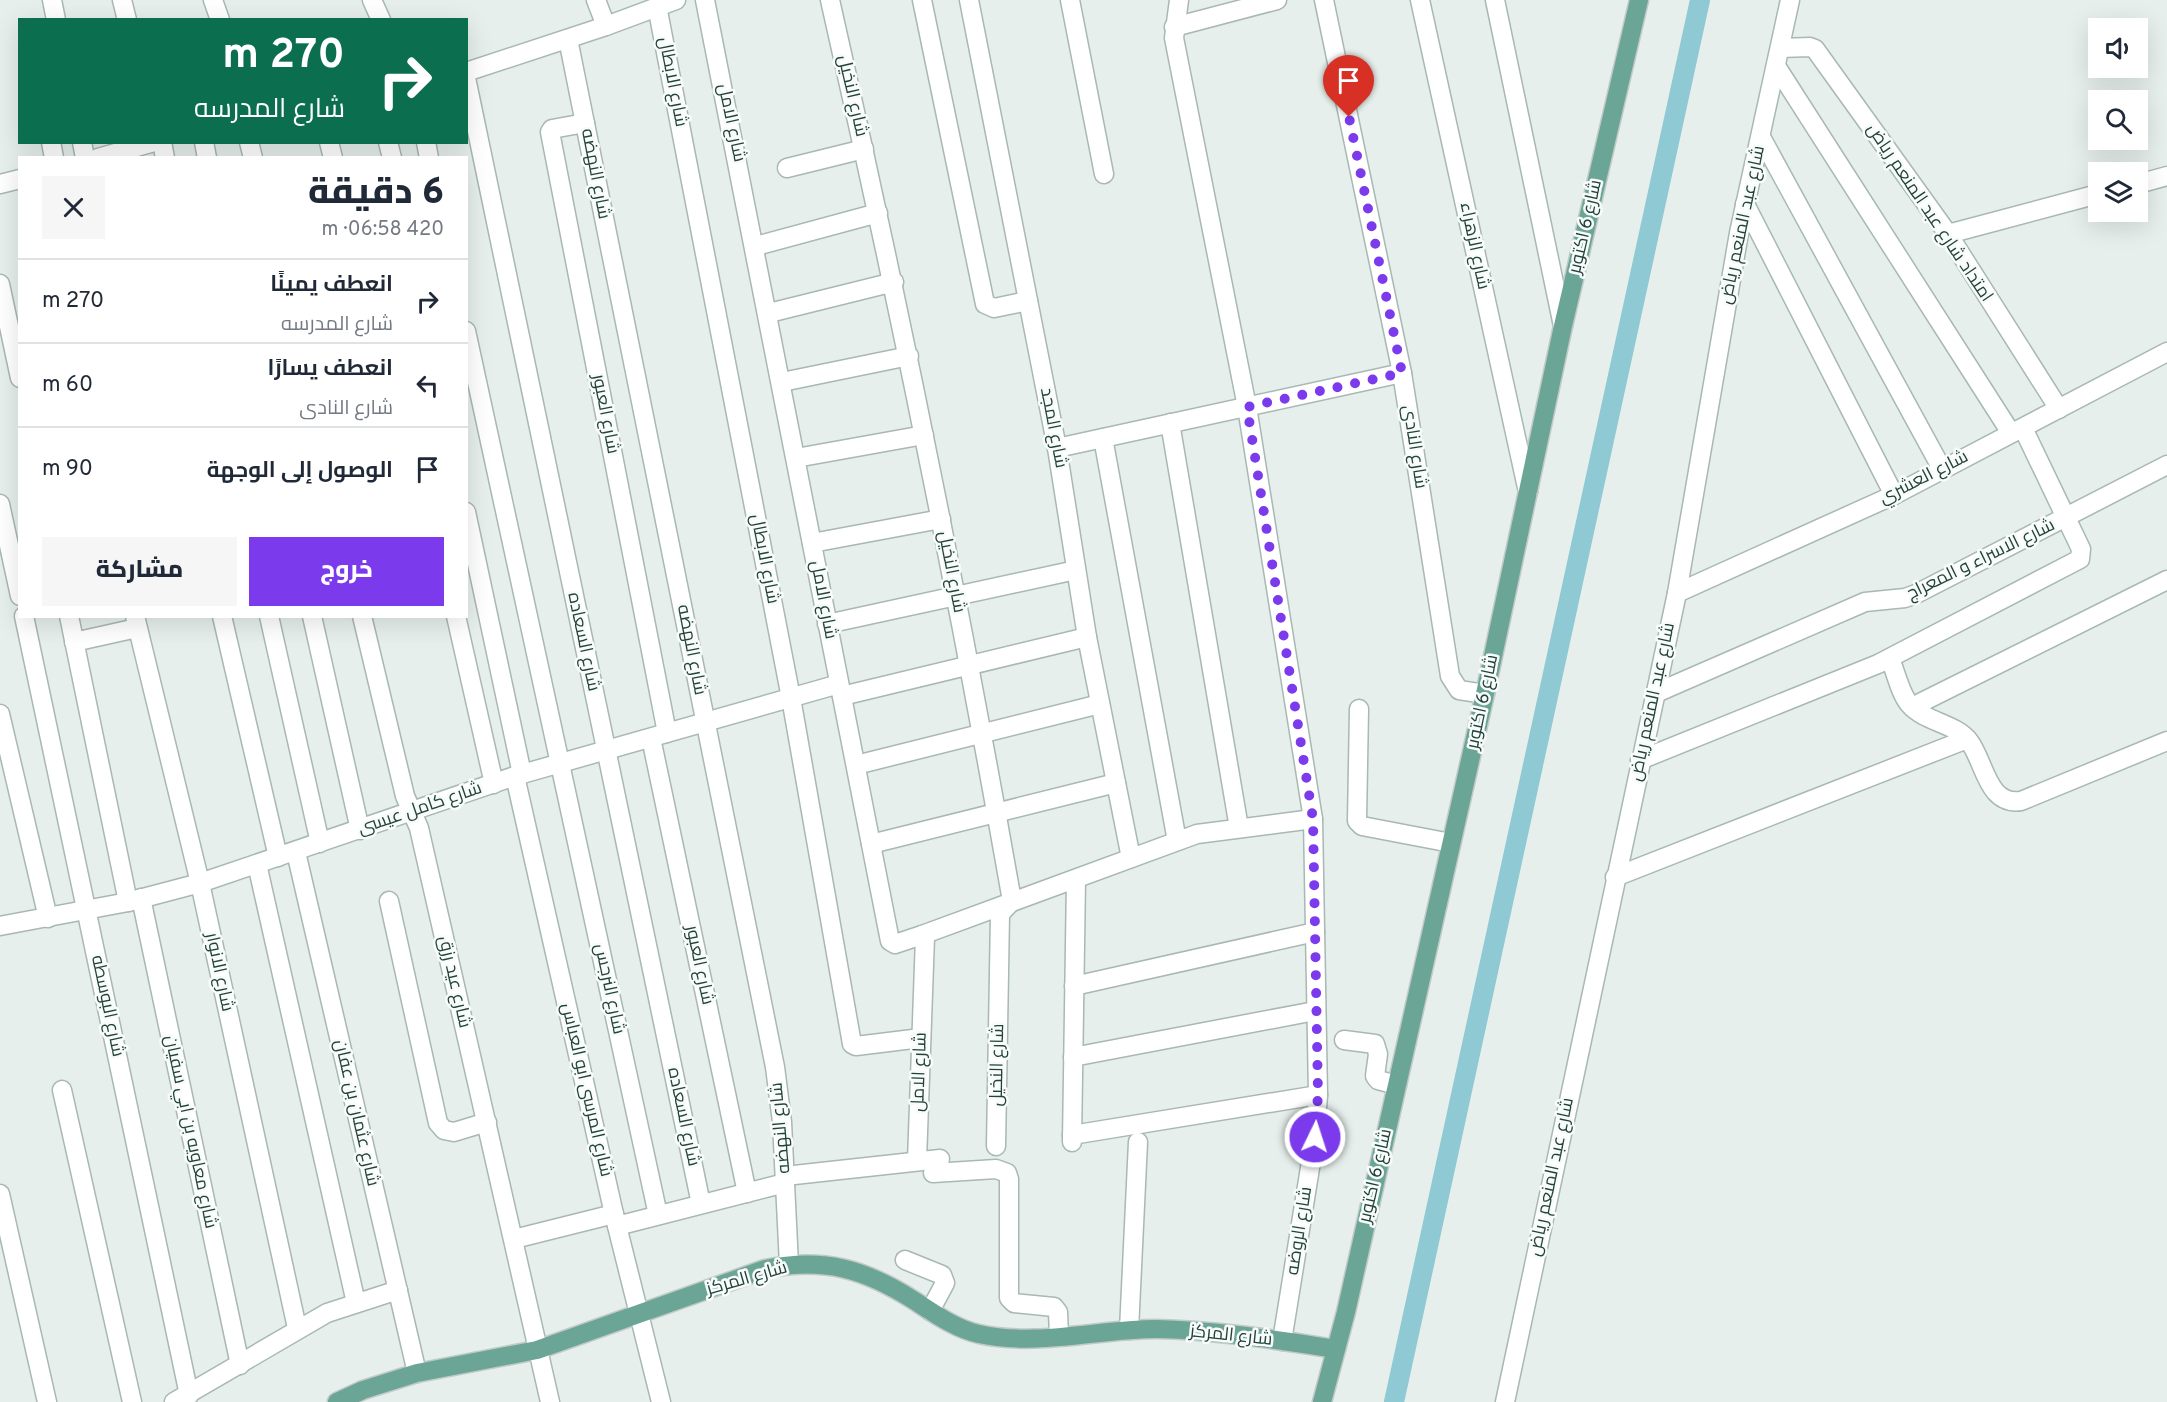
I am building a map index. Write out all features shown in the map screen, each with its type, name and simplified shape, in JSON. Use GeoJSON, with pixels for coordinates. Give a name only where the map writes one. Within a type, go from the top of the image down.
{"type":"FeatureCollection","features":[{"type":"Feature","properties":{"kind":"main road","name":"شارع 6 اكتوبر"},"geometry":{"type":"LineString","coordinates":[[1322,1402],[1397,1085],[1485,694],[1563,326],[1639,0]]}},
{"type":"Feature","properties":{"kind":"main road","name":"شارع المركز"},"geometry":{"type":"LineString","coordinates":[[337,1402],[363,1390],[417,1373],[537,1350],[765,1269],[789,1264],[838,1266],[863,1273],[891,1286],[955,1325],[999,1338],[1129,1330],[1182,1331],[1336,1349]]}},
{"type":"Feature","properties":{"kind":"street"},"geometry":{"type":"LineString","coordinates":[[52,0],[56,18]]}},
{"type":"Feature","properties":{"kind":"street"},"geometry":{"type":"LineString","coordinates":[[122,0],[126,18]]}},
{"type":"Feature","properties":{"kind":"street"},"geometry":{"type":"LineString","coordinates":[[213,0],[219,18]]}},
{"type":"Feature","properties":{"kind":"street"},"geometry":{"type":"LineString","coordinates":[[372,0],[380,18]]}},
{"type":"Feature","properties":{"kind":"street"},"geometry":{"type":"LineString","coordinates":[[596,0],[606,26]]}},
{"type":"Feature","properties":{"kind":"street"},"geometry":{"type":"LineString","coordinates":[[468,71],[606,26],[675,0]]}},
{"type":"Feature","properties":{"kind":"street","name":"شارع الامل"},"geometry":{"type":"LineString","coordinates":[[705,0],[756,246],[827,624],[891,943],[897,944],[922,934],[925,937],[917,1161]]}},
{"type":"Feature","properties":{"kind":"street","name":"شارع النخيل"},"geometry":{"type":"LineString","coordinates":[[830,0],[909,356],[970,665],[1012,901],[1000,914],[996,1146]]}},
{"type":"Feature","properties":{"kind":"street"},"geometry":{"type":"LineString","coordinates":[[922,0],[985,304],[994,308],[1028,301]]}},
{"type":"Feature","properties":{"kind":"street","name":"شارع المجد"},"geometry":{"type":"LineString","coordinates":[[969,0],[1057,448],[1087,637],[1131,858]]}},
{"type":"Feature","properties":{"kind":"street"},"geometry":{"type":"LineString","coordinates":[[1070,0],[1104,174]]}},
{"type":"Feature","properties":{"kind":"street"},"geometry":{"type":"LineString","coordinates":[[1179,0],[1174,27],[1277,0]]}},
{"type":"Feature","properties":{"kind":"street","name":"شارع النادى"},"geometry":{"type":"LineString","coordinates":[[1324,0],[1402,373],[1451,682],[1464,692],[1485,694]]}},
{"type":"Feature","properties":{"kind":"street","name":"شارع الزهراء"},"geometry":{"type":"LineString","coordinates":[[1420,0],[1528,492]]}},
{"type":"Feature","properties":{"kind":"street"},"geometry":{"type":"LineString","coordinates":[[1495,0],[1563,326]]}},
{"type":"Feature","properties":{"kind":"street","name":"شارع عبد المنعم رياض"},"geometry":{"type":"LineString","coordinates":[[1505,1402],[1677,593],[1745,204],[1790,0]]}},
{"type":"Feature","properties":{"kind":"street","name":"شارع الابطال"},"geometry":{"type":"LineString","coordinates":[[657,6],[791,698],[852,1044],[856,1046],[921,1038]]}},
{"type":"Feature","properties":{"kind":"street","name":"شارع الروضه"},"geometry":{"type":"LineString","coordinates":[[1174,27],[1247,407],[1313,819],[1318,1095],[1315,1137],[1282,1341]]}},
{"type":"Feature","properties":{"kind":"street","name":"شارع النهضه"},"geometry":{"type":"LineString","coordinates":[[568,39],[775,1067],[782,1122],[789,1264]]}},
{"type":"Feature","properties":{"kind":"street","name":"امتداد شارع عبد المنعم رياض"},"geometry":{"type":"LineString","coordinates":[[1780,48],[1815,49],[1948,234],[2059,409]]}},
{"type":"Feature","properties":{"kind":"street"},"geometry":{"type":"LineString","coordinates":[[1640,760],[1890,658],[2080,559],[2081,549],[2066,518],[2017,431],[1776,66]]}},
{"type":"Feature","properties":{"kind":"street","name":"شارع السعاده"},"geometry":{"type":"LineString","coordinates":[[468,88],[701,1204]]}},
{"type":"Feature","properties":{"kind":"street","name":"شارع العبور"},"geometry":{"type":"LineString","coordinates":[[585,123],[552,129],[550,132],[659,735],[747,1193]]}},
{"type":"Feature","properties":{"kind":"street"},"geometry":{"type":"LineString","coordinates":[[1761,137],[1942,469]]}},
{"type":"Feature","properties":{"kind":"street"},"geometry":{"type":"LineString","coordinates":[[110,156],[148,144]]}},
{"type":"Feature","properties":{"kind":"street"},"geometry":{"type":"LineString","coordinates":[[787,168],[864,149]]}},
{"type":"Feature","properties":{"kind":"street"},"geometry":{"type":"LineString","coordinates":[[2148,181],[2167,176]]}},
{"type":"Feature","properties":{"kind":"street"},"geometry":{"type":"LineString","coordinates":[[0,184],[18,180]]}},
{"type":"Feature","properties":{"kind":"street"},"geometry":{"type":"LineString","coordinates":[[1948,234],[2088,197]]}},
{"type":"Feature","properties":{"kind":"street"},"geometry":{"type":"LineString","coordinates":[[1745,204],[1894,495]]}},
{"type":"Feature","properties":{"kind":"street"},"geometry":{"type":"LineString","coordinates":[[756,246],[878,213]]}},
{"type":"Feature","properties":{"kind":"street"},"geometry":{"type":"LineString","coordinates":[[769,313],[894,282]]}},
{"type":"Feature","properties":{"kind":"street"},"geometry":{"type":"LineString","coordinates":[[0,284],[18,369]]}},
{"type":"Feature","properties":{"kind":"street","name":"شارع النرجس"},"geometry":{"type":"LineString","coordinates":[[468,340],[658,1215]]}},
{"type":"Feature","properties":{"kind":"street","name":"شارع العشري"},"geometry":{"type":"LineString","coordinates":[[1677,593],[1894,495],[2167,352]]}},
{"type":"Feature","properties":{"kind":"street"},"geometry":{"type":"LineString","coordinates":[[782,382],[909,356]]}},
{"type":"Feature","properties":{"kind":"street"},"geometry":{"type":"LineString","coordinates":[[1057,448],[1402,373]]}},
{"type":"Feature","properties":{"kind":"street"},"geometry":{"type":"LineString","coordinates":[[1170,423],[1239,828]]}},
{"type":"Feature","properties":{"kind":"street"},"geometry":{"type":"LineString","coordinates":[[796,458],[924,435]]}},
{"type":"Feature","properties":{"kind":"street"},"geometry":{"type":"LineString","coordinates":[[1103,438],[1177,841]]}},
{"type":"Feature","properties":{"kind":"street","name":"شارع الاسراء و المعراج"},"geometry":{"type":"LineString","coordinates":[[1656,693],[1865,602],[1905,598],[1916,594],[2167,465]]}},
{"type":"Feature","properties":{"kind":"street"},"geometry":{"type":"LineString","coordinates":[[0,504],[18,587]]}},
{"type":"Feature","properties":{"kind":"street"},"geometry":{"type":"LineString","coordinates":[[812,543],[941,519]]}},
{"type":"Feature","properties":{"kind":"street","name":"شارع المرسى ابو العباس"},"geometry":{"type":"LineString","coordinates":[[468,522],[518,775],[615,1220],[661,1402]]}},
{"type":"Feature","properties":{"kind":"street"},"geometry":{"type":"LineString","coordinates":[[827,624],[1076,570]]}},
{"type":"Feature","properties":{"kind":"street"},"geometry":{"type":"LineString","coordinates":[[1912,707],[2167,580]]}},
{"type":"Feature","properties":{"kind":"street","name":"شارع البوسطه"},"geometry":{"type":"LineString","coordinates":[[24,618],[86,910],[182,1398]]}},
{"type":"Feature","properties":{"kind":"street","name":"شارع معاويه بن ابي سفيان"},"geometry":{"type":"LineString","coordinates":[[69,618],[240,1365]]}},
{"type":"Feature","properties":{"kind":"street"},"geometry":{"type":"LineString","coordinates":[[222,618],[278,857]]}},
{"type":"Feature","properties":{"kind":"street"},"geometry":{"type":"LineString","coordinates":[[269,618],[320,843]]}},
{"type":"Feature","properties":{"kind":"street"},"geometry":{"type":"LineString","coordinates":[[312,618],[360,830]]}},
{"type":"Feature","properties":{"kind":"street","name":"شارع عيد رزق"},"geometry":{"type":"LineString","coordinates":[[362,618],[405,796],[419,828],[514,1239],[549,1402]]}},
{"type":"Feature","properties":{"kind":"street"},"geometry":{"type":"LineString","coordinates":[[456,618],[494,784]]}},
{"type":"Feature","properties":{"kind":"street"},"geometry":{"type":"LineString","coordinates":[[74,642],[136,622]]}},
{"type":"Feature","properties":{"kind":"street","name":"شارع الانوار"},"geometry":{"type":"LineString","coordinates":[[136,622],[200,883],[297,1328]]}},
{"type":"Feature","properties":{"kind":"street","name":"شارع كامل عيسى"},"geometry":{"type":"LineString","coordinates":[[1,922],[48,918],[135,900],[200,883],[412,813],[518,775],[791,698],[970,665],[1087,637]]}},
{"type":"Feature","properties":{"kind":"street"},"geometry":{"type":"LineString","coordinates":[[1890,658],[1912,707],[1967,739],[1996,794],[2002,799],[2014,802],[2167,741]]}},
{"type":"Feature","properties":{"kind":"street"},"geometry":{"type":"LineString","coordinates":[[856,765],[1100,704]]}},
{"type":"Feature","properties":{"kind":"street"},"geometry":{"type":"LineString","coordinates":[[1359,709],[1357,821],[1362,826],[1451,843]]}},
{"type":"Feature","properties":{"kind":"street"},"geometry":{"type":"LineString","coordinates":[[0,714],[48,918]]}},
{"type":"Feature","properties":{"kind":"street"},"geometry":{"type":"LineString","coordinates":[[1615,877],[1967,739]]}},
{"type":"Feature","properties":{"kind":"street"},"geometry":{"type":"LineString","coordinates":[[871,844],[1116,783]]}},
{"type":"Feature","properties":{"kind":"street"},"geometry":{"type":"LineString","coordinates":[[922,934],[1197,834],[1313,819]]}},
{"type":"Feature","properties":{"kind":"street","name":"شارع عثمان بن عفان"},"geometry":{"type":"LineString","coordinates":[[296,852],[417,1373]]}},
{"type":"Feature","properties":{"kind":"street"},"geometry":{"type":"LineString","coordinates":[[257,864],[356,1303]]}},
{"type":"Feature","properties":{"kind":"street"},"geometry":{"type":"LineString","coordinates":[[1076,879],[1072,1138],[1318,1095]]}},
{"type":"Feature","properties":{"kind":"street"},"geometry":{"type":"LineString","coordinates":[[389,901],[438,1123],[449,1132],[487,1122]]}},
{"type":"Feature","properties":{"kind":"street"},"geometry":{"type":"LineString","coordinates":[[1074,986],[1315,932]]}},
{"type":"Feature","properties":{"kind":"street"},"geometry":{"type":"LineString","coordinates":[[1073,1057],[1316,1011]]}},
{"type":"Feature","properties":{"kind":"street"},"geometry":{"type":"LineString","coordinates":[[1344,1040],[1375,1044],[1378,1054],[1375,1076],[1378,1080],[1397,1085]]}},
{"type":"Feature","properties":{"kind":"street"},"geometry":{"type":"LineString","coordinates":[[62,1090],[132,1402]]}},
{"type":"Feature","properties":{"kind":"street"},"geometry":{"type":"LineString","coordinates":[[1129,1330],[1138,1142]]}},
{"type":"Feature","properties":{"kind":"street"},"geometry":{"type":"LineString","coordinates":[[514,1239],[615,1220],[658,1215],[747,1193],[785,1179],[917,1161],[936,1166],[996,1169],[1007,1173],[1009,1179],[1009,1298],[1014,1303],[1054,1307],[1058,1312],[1059,1336]]}},
{"type":"Feature","properties":{"kind":"street"},"geometry":{"type":"LineString","coordinates":[[0,1194],[47,1402]]}},
{"type":"Feature","properties":{"kind":"street"},"geometry":{"type":"LineString","coordinates":[[906,1260],[942,1275],[945,1283],[930,1311]]}},
{"type":"Feature","properties":{"kind":"street"},"geometry":{"type":"LineString","coordinates":[[182,1398],[240,1365],[297,1328],[356,1303],[398,1290]]}},
{"type":"Feature","properties":{"kind":"waterway"},"geometry":{"type":"LineString","coordinates":[[1394,1402],[1700,0]]}},
{"type":"Feature","properties":{"kind":"route"},"geometry":{"type":"LineString","coordinates":[[1315,1137],[1318,1095],[1313,819],[1247,407],[1402,373],[1349,117]]}}]}
